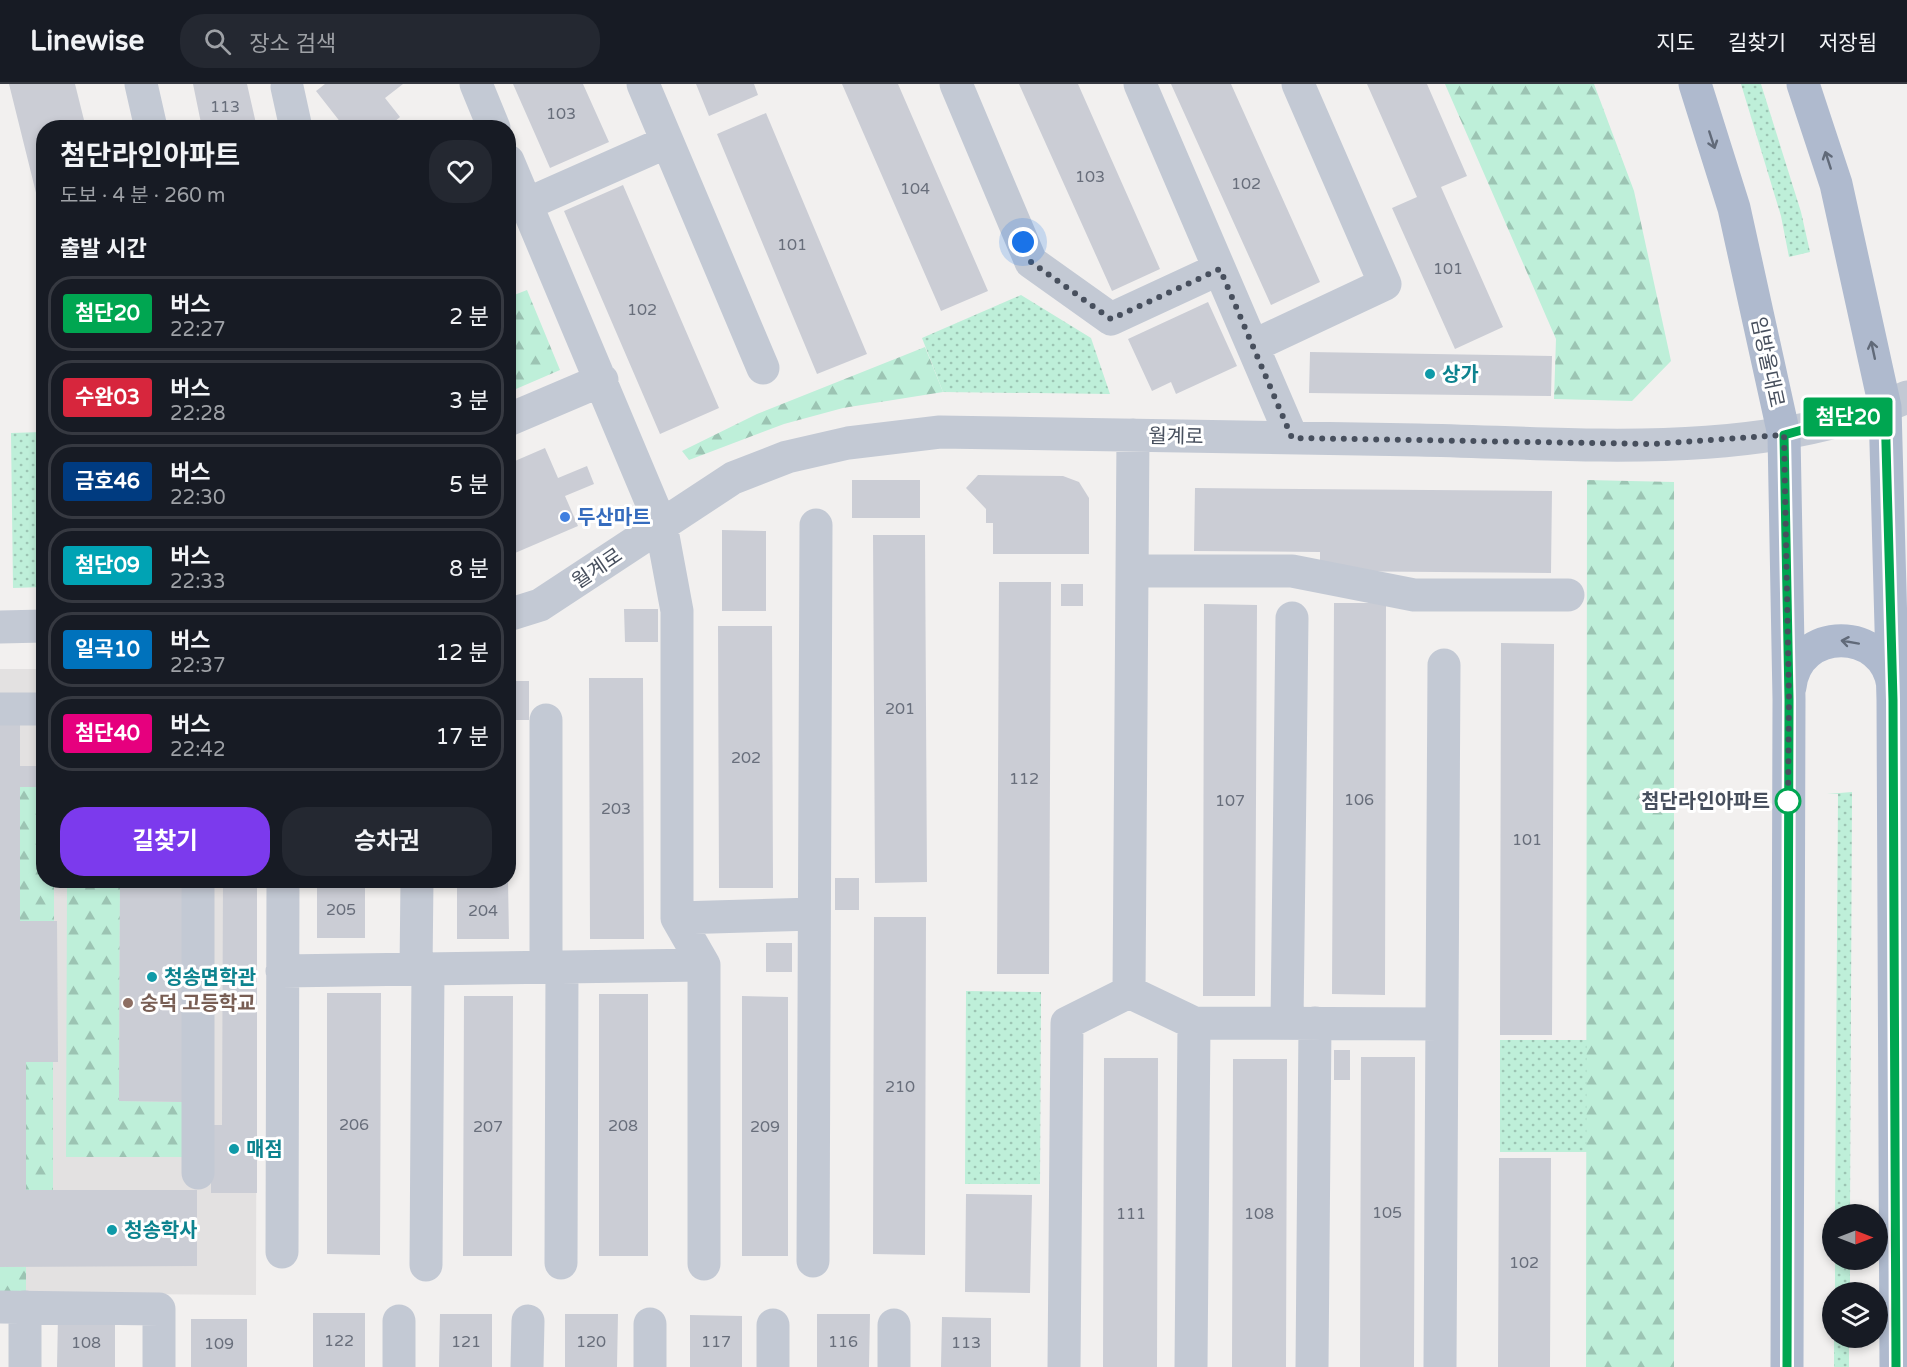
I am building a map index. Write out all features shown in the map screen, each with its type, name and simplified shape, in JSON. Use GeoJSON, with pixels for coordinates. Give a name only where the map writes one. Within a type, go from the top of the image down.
{"type":"FeatureCollection","features":[{"type":"Feature","properties":{"kind":"main road","name":"임방울대로"},"geometry":{"type":"LineString","coordinates":[[1695,84],[1734,208],[1784,435],[1789,699],[1787,1367]]}},
{"type":"Feature","properties":{"kind":"main road"},"geometry":{"type":"LineString","coordinates":[[1803,84],[1836,184],[1896,402],[1893,700],[1902,1217],[1896,1367]]}},
{"type":"Feature","properties":{"kind":"main road"},"geometry":{"type":"LineString","coordinates":[[1789,699],[1792,673],[1801,658],[1814,647],[1829,641],[1846,640],[1862,645],[1876,654],[1886,667],[1892,682],[1893,700]]}},
{"type":"Feature","properties":{"kind":"street"},"geometry":{"type":"LineString","coordinates":[[141,84],[149,120]]}},
{"type":"Feature","properties":{"kind":"street"},"geometry":{"type":"LineString","coordinates":[[476,84],[491,120]]}},
{"type":"Feature","properties":{"kind":"street"},"geometry":{"type":"LineString","coordinates":[[643,84],[763,368]]}},
{"type":"Feature","properties":{"kind":"street"},"geometry":{"type":"LineString","coordinates":[[956,84],[1031,262],[1111,319],[1220,269]]}},
{"type":"Feature","properties":{"kind":"street"},"geometry":{"type":"LineString","coordinates":[[1140,84],[1292,438]]}},
{"type":"Feature","properties":{"kind":"street"},"geometry":{"type":"LineString","coordinates":[[1253,346],[1385,284],[1298,84]]}},
{"type":"Feature","properties":{"kind":"street"},"geometry":{"type":"LineString","coordinates":[[287,87],[295,120]]}},
{"type":"Feature","properties":{"kind":"street"},"geometry":{"type":"LineString","coordinates":[[527,204],[667,142]]}},
{"type":"Feature","properties":{"kind":"street"},"geometry":{"type":"LineString","coordinates":[[516,179],[661,525],[677,611],[677,918],[704,965],[704,1263]]}},
{"type":"Feature","properties":{"kind":"street"},"geometry":{"type":"LineString","coordinates":[[516,417],[602,380]]}},
{"type":"Feature","properties":{"kind":"street","name":"월계로"},"geometry":{"type":"LineString","coordinates":[[516,612],[540,605],[733,478],[787,457],[848,443],[940,432],[1652,444],[1784,435],[1896,402]]}},
{"type":"Feature","properties":{"kind":"street"},"geometry":{"type":"LineString","coordinates":[[1129,992],[1133,435]]}},
{"type":"Feature","properties":{"kind":"street"},"geometry":{"type":"LineString","coordinates":[[813,1261],[816,525]]}},
{"type":"Feature","properties":{"kind":"street"},"geometry":{"type":"LineString","coordinates":[[1132,571],[1292,571],[1414,595],[1568,595]]}},
{"type":"Feature","properties":{"kind":"street"},"geometry":{"type":"LineString","coordinates":[[1292,618],[1301,1023],[1312,1367]]}},
{"type":"Feature","properties":{"kind":"street"},"geometry":{"type":"LineString","coordinates":[[0,627],[36,626]]}},
{"type":"Feature","properties":{"kind":"street"},"geometry":{"type":"LineString","coordinates":[[1440,1367],[1444,665]]}},
{"type":"Feature","properties":{"kind":"street"},"geometry":{"type":"LineString","coordinates":[[0,709],[36,709]]}},
{"type":"Feature","properties":{"kind":"street"},"geometry":{"type":"LineString","coordinates":[[546,720],[561,1263]]}},
{"type":"Feature","properties":{"kind":"street"},"geometry":{"type":"LineString","coordinates":[[198,888],[198,1173]]}},
{"type":"Feature","properties":{"kind":"street"},"geometry":{"type":"LineString","coordinates":[[282,888],[282,1252]]}},
{"type":"Feature","properties":{"kind":"street"},"geometry":{"type":"LineString","coordinates":[[417,888],[422,969],[426,1265]]}},
{"type":"Feature","properties":{"kind":"street"},"geometry":{"type":"LineString","coordinates":[[677,918],[814,914]]}},
{"type":"Feature","properties":{"kind":"street"},"geometry":{"type":"LineString","coordinates":[[282,971],[704,965]]}},
{"type":"Feature","properties":{"kind":"street"},"geometry":{"type":"LineString","coordinates":[[1129,992],[1194,1023],[1442,1024]]}},
{"type":"Feature","properties":{"kind":"street"},"geometry":{"type":"LineString","coordinates":[[1064,1367],[1066,1023],[1129,992]]}},
{"type":"Feature","properties":{"kind":"street"},"geometry":{"type":"LineString","coordinates":[[1191,1367],[1194,1023]]}},
{"type":"Feature","properties":{"kind":"street"},"geometry":{"type":"LineString","coordinates":[[25,1367],[12,1307],[159,1309],[159,1367]]}},
{"type":"Feature","properties":{"kind":"street"},"geometry":{"type":"LineString","coordinates":[[399,1321],[399,1367]]}},
{"type":"Feature","properties":{"kind":"street"},"geometry":{"type":"LineString","coordinates":[[527,1367],[528,1321]]}},
{"type":"Feature","properties":{"kind":"street"},"geometry":{"type":"LineString","coordinates":[[650,1324],[650,1367]]}},
{"type":"Feature","properties":{"kind":"street"},"geometry":{"type":"LineString","coordinates":[[773,1325],[773,1367]]}},
{"type":"Feature","properties":{"kind":"street"},"geometry":{"type":"LineString","coordinates":[[894,1325],[894,1367]]}},
{"type":"Feature","properties":{"kind":"shaded area","name":"숭덕 고등학교"},"geometry":{"type":"Polygon","coordinates":[[[0,669],[36,669],[36,888],[257,888],[256,1295],[0,1293],[0,669]]]}},
{"type":"Feature","properties":{"kind":"green space"},"geometry":{"type":"Polygon","coordinates":[[[1445,84],[1594,84],[1634,191],[1671,361],[1632,401],[1554,399],[1556,339],[1445,84]]]}},
{"type":"Feature","properties":{"kind":"green space"},"geometry":{"type":"Polygon","coordinates":[[[1741,84],[1761,84],[1801,212],[1810,252],[1789,257],[1781,216],[1741,84]]]}},
{"type":"Feature","properties":{"kind":"green space"},"geometry":{"type":"Polygon","coordinates":[[[527,290],[560,370],[516,389],[516,294],[527,290]]]}},
{"type":"Feature","properties":{"kind":"green space"},"geometry":{"type":"Polygon","coordinates":[[[1021,295],[1091,338],[1110,394],[943,392],[922,338],[1021,295]]]}},
{"type":"Feature","properties":{"kind":"green space"},"geometry":{"type":"Polygon","coordinates":[[[925,347],[943,392],[843,408],[784,424],[689,460],[682,451],[757,414],[925,347]]]}},
{"type":"Feature","properties":{"kind":"green space"},"geometry":{"type":"Polygon","coordinates":[[[36,432],[36,587],[13,588],[11,433],[36,432]]]}},
{"type":"Feature","properties":{"kind":"green space"},"geometry":{"type":"Polygon","coordinates":[[[1587,480],[1674,482],[1674,1367],[1586,1367],[1587,480]]]}},
{"type":"Feature","properties":{"kind":"green space"},"geometry":{"type":"Polygon","coordinates":[[[20,787],[36,787],[36,888],[54,888],[54,921],[20,921],[20,787]]]}},
{"type":"Feature","properties":{"kind":"green space"},"geometry":{"type":"Polygon","coordinates":[[[1852,792],[1850,1204],[1835,1204],[1838,794],[1827,794],[1852,792]]]}},
{"type":"Feature","properties":{"kind":"green space"},"geometry":{"type":"Polygon","coordinates":[[[67,888],[120,888],[119,1101],[184,1102],[184,1157],[66,1157],[67,888]]]}},
{"type":"Feature","properties":{"kind":"green space"},"geometry":{"type":"Polygon","coordinates":[[[966,991],[1041,992],[1040,1184],[965,1184],[966,991]]]}},
{"type":"Feature","properties":{"kind":"green space"},"geometry":{"type":"Polygon","coordinates":[[[1500,1040],[1587,1040],[1587,1152],[1500,1152],[1500,1040]]]}},
{"type":"Feature","properties":{"kind":"green space"},"geometry":{"type":"Polygon","coordinates":[[[26,1062],[53,1062],[53,1190],[26,1190],[26,1062]]]}},
{"type":"Feature","properties":{"kind":"green space"},"geometry":{"type":"Polygon","coordinates":[[[0,1267],[26,1267],[26,1293],[0,1293],[0,1267]]]}},
{"type":"Feature","properties":{"kind":"green space"},"geometry":{"type":"Polygon","coordinates":[[[1835,1270],[1850,1270],[1850,1282],[1835,1282],[1835,1270]]]}},
{"type":"Feature","properties":{"kind":"green space"},"geometry":{"type":"Polygon","coordinates":[[[1834,1348],[1849,1348],[1849,1367],[1834,1367],[1834,1348]]]}},
{"type":"Feature","properties":{"kind":"building"},"geometry":{"type":"Polygon","coordinates":[[[9,84],[75,84],[84,120],[36,120],[36,193],[9,84]]]}},
{"type":"Feature","properties":{"kind":"building"},"geometry":{"type":"Polygon","coordinates":[[[193,84],[247,84],[255,120],[200,120],[193,84]]]}},
{"type":"Feature","properties":{"kind":"building"},"geometry":{"type":"Polygon","coordinates":[[[325,84],[403,84],[385,98],[400,117],[396,120],[339,120],[316,91],[325,84]]]}},
{"type":"Feature","properties":{"kind":"building"},"geometry":{"type":"Polygon","coordinates":[[[513,84],[583,84],[609,142],[550,168],[513,84]]]}},
{"type":"Feature","properties":{"kind":"building"},"geometry":{"type":"Polygon","coordinates":[[[696,84],[754,84],[758,95],[709,116],[696,84]]]}},
{"type":"Feature","properties":{"kind":"building"},"geometry":{"type":"Polygon","coordinates":[[[842,84],[898,84],[988,291],[941,311],[842,84]]]}},
{"type":"Feature","properties":{"kind":"building"},"geometry":{"type":"Polygon","coordinates":[[[1019,84],[1078,84],[1160,269],[1112,291],[1019,84]]]}},
{"type":"Feature","properties":{"kind":"building"},"geometry":{"type":"Polygon","coordinates":[[[1171,84],[1231,84],[1320,282],[1271,305],[1171,84]]]}},
{"type":"Feature","properties":{"kind":"building"},"geometry":{"type":"Polygon","coordinates":[[[1367,84],[1427,84],[1467,176],[1441,187],[1503,327],[1455,349],[1392,208],[1417,197],[1367,84]]]}},
{"type":"Feature","properties":{"kind":"building"},"geometry":{"type":"Polygon","coordinates":[[[766,113],[867,354],[817,374],[717,134],[766,113]]]}},
{"type":"Feature","properties":{"kind":"building"},"geometry":{"type":"Polygon","coordinates":[[[623,185],[719,408],[660,434],[564,211],[623,185]]]}},
{"type":"Feature","properties":{"kind":"building"},"geometry":{"type":"Polygon","coordinates":[[[1208,302],[1237,366],[1176,394],[1171,382],[1152,391],[1128,339],[1208,302]]]}},
{"type":"Feature","properties":{"kind":"building","name":"상가"},"geometry":{"type":"Polygon","coordinates":[[[1310,352],[1552,356],[1551,396],[1309,393],[1310,352]]]}},
{"type":"Feature","properties":{"kind":"building"},"geometry":{"type":"Polygon","coordinates":[[[545,448],[558,478],[587,466],[594,484],[565,496],[578,526],[516,553],[516,461],[545,448]]]}},
{"type":"Feature","properties":{"kind":"building"},"geometry":{"type":"Polygon","coordinates":[[[978,475],[1063,476],[1079,482],[1089,498],[1089,554],[993,554],[993,523],[986,523],[986,509],[966,488],[978,475]]]}},
{"type":"Feature","properties":{"kind":"building"},"geometry":{"type":"Polygon","coordinates":[[[852,480],[920,480],[920,518],[852,518],[852,480]]]}},
{"type":"Feature","properties":{"kind":"building"},"geometry":{"type":"Polygon","coordinates":[[[1195,488],[1552,491],[1551,573],[1320,571],[1320,552],[1194,551],[1195,488]]]}},
{"type":"Feature","properties":{"kind":"building"},"geometry":{"type":"Polygon","coordinates":[[[722,530],[766,531],[766,611],[722,611],[722,530]]]}},
{"type":"Feature","properties":{"kind":"building"},"geometry":{"type":"Polygon","coordinates":[[[873,535],[925,535],[927,882],[875,883],[873,535]]]}},
{"type":"Feature","properties":{"kind":"building"},"geometry":{"type":"Polygon","coordinates":[[[999,582],[1051,582],[1049,974],[997,974],[999,582]]]}},
{"type":"Feature","properties":{"kind":"building"},"geometry":{"type":"Polygon","coordinates":[[[1061,584],[1083,584],[1083,606],[1061,606],[1061,584]]]}},
{"type":"Feature","properties":{"kind":"building"},"geometry":{"type":"Polygon","coordinates":[[[1334,603],[1386,603],[1385,995],[1332,994],[1334,603]]]}},
{"type":"Feature","properties":{"kind":"building"},"geometry":{"type":"Polygon","coordinates":[[[1204,604],[1257,605],[1255,996],[1203,996],[1204,604]]]}},
{"type":"Feature","properties":{"kind":"building"},"geometry":{"type":"Polygon","coordinates":[[[624,609],[658,609],[658,642],[625,642],[624,609]]]}},
{"type":"Feature","properties":{"kind":"building"},"geometry":{"type":"Polygon","coordinates":[[[718,626],[772,626],[773,888],[719,888],[718,626]]]}},
{"type":"Feature","properties":{"kind":"building"},"geometry":{"type":"Polygon","coordinates":[[[1501,643],[1554,644],[1552,1035],[1500,1035],[1501,643]]]}},
{"type":"Feature","properties":{"kind":"building"},"geometry":{"type":"Polygon","coordinates":[[[589,678],[643,678],[644,939],[590,939],[589,678]]]}},
{"type":"Feature","properties":{"kind":"building"},"geometry":{"type":"Polygon","coordinates":[[[516,681],[529,681],[529,720],[516,720],[516,681]]]}},
{"type":"Feature","properties":{"kind":"building"},"geometry":{"type":"Polygon","coordinates":[[[20,724],[20,766],[36,766],[36,787],[20,787],[20,921],[57,921],[58,1062],[26,1062],[26,1190],[197,1190],[197,1266],[0,1267],[0,725],[20,724]]]}},
{"type":"Feature","properties":{"kind":"building"},"geometry":{"type":"Polygon","coordinates":[[[835,878],[859,878],[859,910],[835,910],[835,878]]]}},
{"type":"Feature","properties":{"kind":"building","name":"청송면학관"},"geometry":{"type":"Polygon","coordinates":[[[120,888],[185,888],[184,1102],[119,1101],[120,888]]]}},
{"type":"Feature","properties":{"kind":"building"},"geometry":{"type":"Polygon","coordinates":[[[223,888],[257,888],[257,1193],[211,1193],[211,1125],[222,1125],[223,888]]]}},
{"type":"Feature","properties":{"kind":"building"},"geometry":{"type":"Polygon","coordinates":[[[317,888],[365,888],[365,938],[317,938],[317,888]]]}},
{"type":"Feature","properties":{"kind":"building"},"geometry":{"type":"Polygon","coordinates":[[[457,888],[508,888],[509,939],[457,939],[457,888]]]}},
{"type":"Feature","properties":{"kind":"building"},"geometry":{"type":"Polygon","coordinates":[[[874,917],[926,917],[925,1255],[873,1254],[874,917]]]}},
{"type":"Feature","properties":{"kind":"building"},"geometry":{"type":"Polygon","coordinates":[[[766,943],[792,943],[792,972],[766,972],[766,943]]]}},
{"type":"Feature","properties":{"kind":"building"},"geometry":{"type":"Polygon","coordinates":[[[327,993],[381,993],[380,1255],[327,1254],[327,993]]]}},
{"type":"Feature","properties":{"kind":"building"},"geometry":{"type":"Polygon","coordinates":[[[599,994],[648,994],[648,1256],[599,1256],[599,994]]]}},
{"type":"Feature","properties":{"kind":"building"},"geometry":{"type":"Polygon","coordinates":[[[464,996],[513,996],[512,1256],[463,1256],[464,996]]]}},
{"type":"Feature","properties":{"kind":"building"},"geometry":{"type":"Polygon","coordinates":[[[742,996],[788,997],[788,1256],[742,1256],[742,996]]]}},
{"type":"Feature","properties":{"kind":"building"},"geometry":{"type":"Polygon","coordinates":[[[1334,1050],[1350,1050],[1350,1080],[1334,1080],[1334,1050]]]}},
{"type":"Feature","properties":{"kind":"building"},"geometry":{"type":"Polygon","coordinates":[[[1361,1057],[1415,1057],[1414,1367],[1360,1367],[1361,1057]]]}},
{"type":"Feature","properties":{"kind":"building"},"geometry":{"type":"Polygon","coordinates":[[[1104,1058],[1158,1058],[1157,1367],[1103,1367],[1104,1058]]]}},
{"type":"Feature","properties":{"kind":"building"},"geometry":{"type":"Polygon","coordinates":[[[1233,1059],[1287,1059],[1286,1367],[1232,1367],[1233,1059]]]}},
{"type":"Feature","properties":{"kind":"building"},"geometry":{"type":"Polygon","coordinates":[[[1499,1158],[1551,1158],[1550,1367],[1498,1367],[1499,1158]]]}},
{"type":"Feature","properties":{"kind":"building"},"geometry":{"type":"Polygon","coordinates":[[[966,1194],[1032,1195],[1030,1293],[965,1292],[966,1194]]]}},
{"type":"Feature","properties":{"kind":"building"},"geometry":{"type":"Polygon","coordinates":[[[313,1313],[365,1313],[365,1367],[313,1367],[313,1313]]]}},
{"type":"Feature","properties":{"kind":"building"},"geometry":{"type":"Polygon","coordinates":[[[440,1314],[492,1314],[492,1367],[439,1367],[440,1314]]]}},
{"type":"Feature","properties":{"kind":"building"},"geometry":{"type":"Polygon","coordinates":[[[565,1314],[618,1314],[617,1367],[565,1367],[565,1314]]]}},
{"type":"Feature","properties":{"kind":"building"},"geometry":{"type":"Polygon","coordinates":[[[817,1314],[870,1314],[869,1367],[817,1367],[817,1314]]]}},
{"type":"Feature","properties":{"kind":"building"},"geometry":{"type":"Polygon","coordinates":[[[690,1315],[742,1316],[742,1367],[690,1367],[690,1315]]]}},
{"type":"Feature","properties":{"kind":"building"},"geometry":{"type":"Polygon","coordinates":[[[58,1316],[115,1316],[115,1367],[57,1367],[58,1316]]]}},
{"type":"Feature","properties":{"kind":"building"},"geometry":{"type":"Polygon","coordinates":[[[942,1317],[991,1318],[991,1367],[941,1367],[942,1317]]]}},
{"type":"Feature","properties":{"kind":"building"},"geometry":{"type":"Polygon","coordinates":[[[191,1319],[247,1319],[247,1367],[191,1367],[191,1319]]]}},
{"type":"Feature","properties":{"kind":"bus line","name":"첨단20"},"geometry":{"type":"LineString","coordinates":[[1787,1367],[1789,699],[1784,435],[1885,407],[1893,700],[1896,1367]]}},
{"type":"Feature","properties":{"kind":"place","name":"상가"},"geometry":{"type":"Point","coordinates":[1430,374]}},
{"type":"Feature","properties":{"kind":"place","name":"두산마트"},"geometry":{"type":"Point","coordinates":[565,517]}},
{"type":"Feature","properties":{"kind":"place","name":"첨단라인아파트"},"geometry":{"type":"Point","coordinates":[1788,801]}},
{"type":"Feature","properties":{"kind":"place","name":"청송면학관"},"geometry":{"type":"Point","coordinates":[152,977]}},
{"type":"Feature","properties":{"kind":"place","name":"숭덕 고등학교"},"geometry":{"type":"Point","coordinates":[128,1003]}},
{"type":"Feature","properties":{"kind":"place","name":"매점"},"geometry":{"type":"Point","coordinates":[234,1149]}},
{"type":"Feature","properties":{"kind":"place","name":"청송학사"},"geometry":{"type":"Point","coordinates":[112,1230]}},
{"type":"Feature","properties":{"kind":"route"},"geometry":{"type":"LineString","coordinates":[[1023,242],[1031,262],[1111,319],[1220,269],[1292,438],[1652,444],[1784,435],[1789,699],[1788,801]]}}]}
